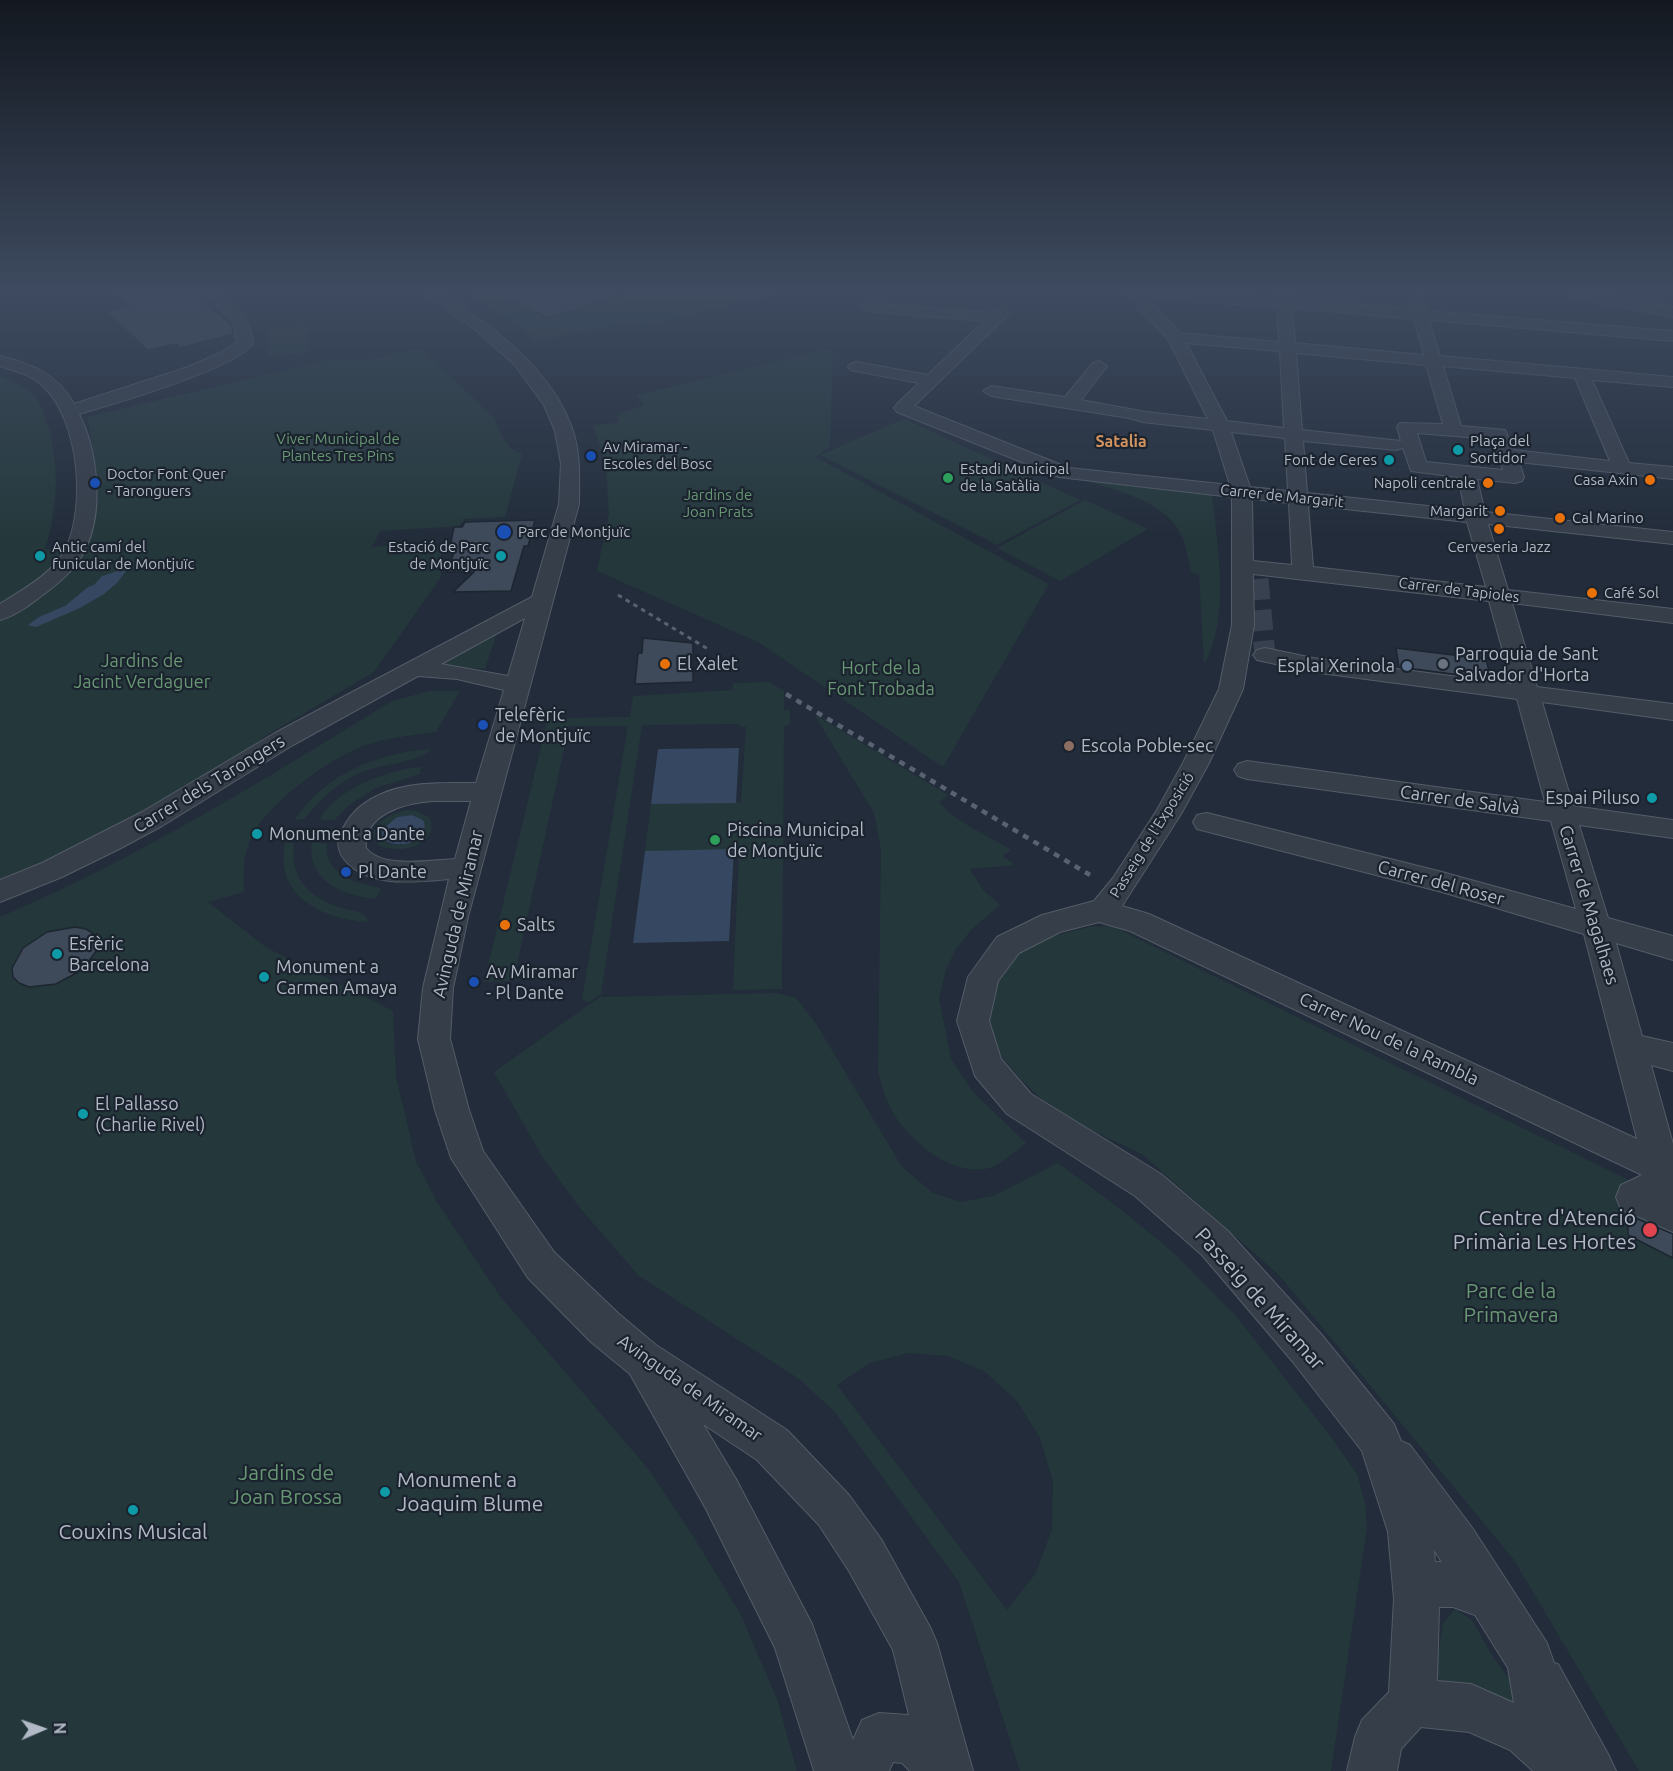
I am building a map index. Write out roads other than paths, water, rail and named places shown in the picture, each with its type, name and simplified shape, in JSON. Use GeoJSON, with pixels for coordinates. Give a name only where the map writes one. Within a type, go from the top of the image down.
{"type":"FeatureCollection","features":[{"type":"Feature","properties":{"kind":"street"},"geometry":{"type":"LineString","coordinates":[[0,613],[43,584],[75,549],[83,522],[87,487],[80,443],[70,411],[50,383],[39,377]]}},
{"type":"Feature","properties":{"kind":"street"},"geometry":{"type":"LineString","coordinates":[[70,411],[102,403],[177,377]]}},
{"type":"Feature","properties":{"kind":"street","name":"Avinguda de Miramar"},"geometry":{"type":"LineString","coordinates":[[534,377],[549,400],[560,424],[570,457],[569,504],[544,599],[516,686],[487,792],[438,988],[434,1039],[452,1110],[468,1158],[541,1265],[605,1328],[642,1359],[772,1445],[834,1510],[865,1555],[914,1643],[947,1771]]}},
{"type":"Feature","properties":{"kind":"street"},"geometry":{"type":"LineString","coordinates":[[912,377],[931,380],[935,377]]}},
{"type":"Feature","properties":{"kind":"street"},"geometry":{"type":"LineString","coordinates":[[1069,404],[1091,377]]}},
{"type":"Feature","properties":{"kind":"street","name":"Passeig de l'Exposició"},"geometry":{"type":"LineString","coordinates":[[1103,912],[1168,814],[1196,763],[1231,688],[1243,625],[1249,573],[1242,493],[1220,425],[1195,377]]}},
{"type":"Feature","properties":{"kind":"street"},"geometry":{"type":"LineString","coordinates":[[1290,377],[1297,435],[1303,572]]}},
{"type":"Feature","properties":{"kind":"street"},"geometry":{"type":"LineString","coordinates":[[1437,377],[1453,430]]}},
{"type":"Feature","properties":{"kind":"street"},"geometry":{"type":"LineString","coordinates":[[1583,377],[1622,467]]}},
{"type":"Feature","properties":{"kind":"street"},"geometry":{"type":"LineString","coordinates":[[1618,377],[1673,382]]}},
{"type":"Feature","properties":{"kind":"street","name":"Carrer de Margarit"},"geometry":{"type":"LineString","coordinates":[[931,380],[903,408],[1066,473],[1673,538]]}},
{"type":"Feature","properties":{"kind":"street"},"geometry":{"type":"LineString","coordinates":[[991,391],[1132,413],[1143,417],[1403,446]]}},
{"type":"Feature","properties":{"kind":"street"},"geometry":{"type":"LineString","coordinates":[[1406,427],[1453,430],[1499,435],[1515,477],[1418,466],[1403,446],[1406,427]]}},
{"type":"Feature","properties":{"kind":"street"},"geometry":{"type":"LineString","coordinates":[[1507,454],[1673,473]]}},
{"type":"Feature","properties":{"kind":"street","name":"Carrer de Magalhaes"},"geometry":{"type":"LineString","coordinates":[[1466,471],[1476,517],[1527,692],[1556,814],[1595,926],[1667,1170]]}},
{"type":"Feature","properties":{"kind":"street","name":"Carrer de Tapioles"},"geometry":{"type":"LineString","coordinates":[[1249,573],[1303,572],[1673,616]]}},
{"type":"Feature","properties":{"kind":"street","name":"Carrer dels Tarongers"},"geometry":{"type":"LineString","coordinates":[[0,891],[52,870],[109,842],[284,740],[544,599]]}},
{"type":"Feature","properties":{"kind":"street"},"geometry":{"type":"LineString","coordinates":[[1265,655],[1313,665],[1673,712]]}},
{"type":"Feature","properties":{"kind":"street"},"geometry":{"type":"LineString","coordinates":[[413,669],[457,672],[516,686]]}},
{"type":"Feature","properties":{"kind":"street","name":"Carrer de Salvà"},"geometry":{"type":"LineString","coordinates":[[1247,770],[1673,829]]}},
{"type":"Feature","properties":{"kind":"street"},"geometry":{"type":"LineString","coordinates":[[467,868],[392,870],[375,868],[362,861],[353,852],[351,839],[355,826],[365,814],[397,797],[416,794],[487,792]]}},
{"type":"Feature","properties":{"kind":"street","name":"Carrer del Roser"},"geometry":{"type":"LineString","coordinates":[[1207,822],[1442,882],[1673,948]]}},
{"type":"Feature","properties":{"kind":"street","name":"Carrer Nou de la Rambla"},"geometry":{"type":"LineString","coordinates":[[1103,912],[1139,922],[1667,1170]]}},
{"type":"Feature","properties":{"kind":"street","name":"Passeig de Miramar"},"geometry":{"type":"LineString","coordinates":[[1103,912],[1052,923],[1008,945],[983,977],[973,1021],[987,1066],[1019,1104],[1148,1185],[1215,1243],[1307,1348],[1379,1439],[1410,1532],[1417,1599],[1412,1702]]}},
{"type":"Feature","properties":{"kind":"street"},"geometry":{"type":"LineString","coordinates":[[1630,1046],[1673,1057]]}},
{"type":"Feature","properties":{"kind":"street"},"geometry":{"type":"LineString","coordinates":[[1673,1202],[1646,1190],[1634,1197],[1673,1215]]}},
{"type":"Feature","properties":{"kind":"street"},"geometry":{"type":"LineString","coordinates":[[642,1359],[721,1494],[796,1640],[839,1771]]}},
{"type":"Feature","properties":{"kind":"street"},"geometry":{"type":"LineString","coordinates":[[1379,1439],[1457,1545],[1491,1598],[1530,1660],[1591,1771]]}},
{"type":"Feature","properties":{"kind":"street"},"geometry":{"type":"LineString","coordinates":[[1417,1599],[1429,1584],[1454,1585],[1491,1598]]}},
{"type":"Feature","properties":{"kind":"street"},"geometry":{"type":"LineString","coordinates":[[1527,1733],[1540,1712],[1530,1660]]}},
{"type":"Feature","properties":{"kind":"street"},"geometry":{"type":"LineString","coordinates":[[1372,1771],[1379,1737],[1412,1702],[1471,1708],[1527,1733],[1569,1771]]}},
{"type":"Feature","properties":{"kind":"street"},"geometry":{"type":"LineString","coordinates":[[864,1771],[879,1737],[913,1740],[947,1771]]}},
{"type":"Feature","properties":{"kind":"water"},"geometry":{"type":"Polygon","coordinates":[[[121,570],[126,571],[104,594],[80,608],[36,627],[28,625],[39,617],[65,606],[88,587],[94,585],[102,576],[121,570]]]}},
{"type":"Feature","properties":{"kind":"water"},"geometry":{"type":"Polygon","coordinates":[[[739,748],[736,803],[651,804],[658,749],[739,748]]]}},
{"type":"Feature","properties":{"kind":"water"},"geometry":{"type":"Polygon","coordinates":[[[412,815],[423,820],[425,828],[418,839],[396,844],[383,839],[381,831],[397,817],[412,815]]]}},
{"type":"Feature","properties":{"kind":"water"},"geometry":{"type":"Polygon","coordinates":[[[734,849],[729,941],[633,943],[645,851],[734,849]]]}},
{"type":"Feature","properties":{"kind":"tunnel"},"geometry":{"type":"LineString","coordinates":[[1258,579],[1265,655]]}},
{"type":"Feature","properties":{"kind":"railway"},"geometry":{"type":"LineString","coordinates":[[618,595],[708,649]]}},
{"type":"Feature","properties":{"kind":"railway"},"geometry":{"type":"LineString","coordinates":[[786,694],[1090,875]]}},
{"type":"Feature","properties":{"kind":"place","name":"Plaça del Sortidor"},"geometry":{"type":"Point","coordinates":[1458,450]}},
{"type":"Feature","properties":{"kind":"place","name":"Av Miramar - Escoles del Bosc"},"geometry":{"type":"Point","coordinates":[591,456]}},
{"type":"Feature","properties":{"kind":"place","name":"Font de Ceres"},"geometry":{"type":"Point","coordinates":[1389,460]}},
{"type":"Feature","properties":{"kind":"place","name":"Estadi Municipal de la Satàlia"},"geometry":{"type":"Point","coordinates":[948,478]}},
{"type":"Feature","properties":{"kind":"place","name":"Casa Axin"},"geometry":{"type":"Point","coordinates":[1650,480]}},
{"type":"Feature","properties":{"kind":"place","name":"Doctor Font Quer - Taronguers"},"geometry":{"type":"Point","coordinates":[95,483]}},
{"type":"Feature","properties":{"kind":"place","name":"Napoli centrale"},"geometry":{"type":"Point","coordinates":[1488,483]}},
{"type":"Feature","properties":{"kind":"place","name":"Margarit"},"geometry":{"type":"Point","coordinates":[1500,511]}},
{"type":"Feature","properties":{"kind":"place","name":"Cal Marino"},"geometry":{"type":"Point","coordinates":[1560,518]}},
{"type":"Feature","properties":{"kind":"place","name":"Cerveseria Jazz"},"geometry":{"type":"Point","coordinates":[1499,529]}},
{"type":"Feature","properties":{"kind":"place","name":"Parc de Montjuïc"},"geometry":{"type":"Point","coordinates":[504,532]}},
{"type":"Feature","properties":{"kind":"place","name":"Antic camí del funicular de Montjuïc"},"geometry":{"type":"Point","coordinates":[40,556]}},
{"type":"Feature","properties":{"kind":"place","name":"Estació de Parc de Montjuïc"},"geometry":{"type":"Point","coordinates":[501,556]}},
{"type":"Feature","properties":{"kind":"place","name":"Café Sol"},"geometry":{"type":"Point","coordinates":[1592,593]}},
{"type":"Feature","properties":{"kind":"place","name":"El Xalet"},"geometry":{"type":"Point","coordinates":[665,664]}},
{"type":"Feature","properties":{"kind":"place","name":"Parroquia de Sant Salvador d'Horta"},"geometry":{"type":"Point","coordinates":[1443,664]}},
{"type":"Feature","properties":{"kind":"place","name":"Esplai Xerinola"},"geometry":{"type":"Point","coordinates":[1407,666]}},
{"type":"Feature","properties":{"kind":"place","name":"Telefèric de Montjuïc"},"geometry":{"type":"Point","coordinates":[483,725]}},
{"type":"Feature","properties":{"kind":"place","name":"Escola Poble-sec"},"geometry":{"type":"Point","coordinates":[1069,746]}},
{"type":"Feature","properties":{"kind":"place","name":"Espai Piluso"},"geometry":{"type":"Point","coordinates":[1652,798]}},
{"type":"Feature","properties":{"kind":"place","name":"Monument a Dante"},"geometry":{"type":"Point","coordinates":[257,834]}},
{"type":"Feature","properties":{"kind":"place","name":"Piscina Municipal de Montjuïc"},"geometry":{"type":"Point","coordinates":[715,840]}},
{"type":"Feature","properties":{"kind":"place","name":"Pl Dante"},"geometry":{"type":"Point","coordinates":[346,872]}},
{"type":"Feature","properties":{"kind":"place","name":"Salts"},"geometry":{"type":"Point","coordinates":[505,925]}},
{"type":"Feature","properties":{"kind":"place","name":"Esfèric Barcelona"},"geometry":{"type":"Point","coordinates":[57,954]}},
{"type":"Feature","properties":{"kind":"place","name":"Monument a Carmen Amaya"},"geometry":{"type":"Point","coordinates":[264,977]}},
{"type":"Feature","properties":{"kind":"place","name":"Av Miramar - Pl Dante"},"geometry":{"type":"Point","coordinates":[474,982]}},
{"type":"Feature","properties":{"kind":"place","name":"El Pallasso (Charlie Rivel)"},"geometry":{"type":"Point","coordinates":[83,1114]}},
{"type":"Feature","properties":{"kind":"place","name":"Centre d'Atenció Primària Les Hortes"},"geometry":{"type":"Point","coordinates":[1650,1230]}},
{"type":"Feature","properties":{"kind":"place","name":"Monument a Joaquim Blume"},"geometry":{"type":"Point","coordinates":[385,1492]}},
{"type":"Feature","properties":{"kind":"place","name":"Couxins Musical"},"geometry":{"type":"Point","coordinates":[133,1510]}},
{"type":"Feature","properties":{"kind":"district","name":"Satalia"},"geometry":{"type":"Point","coordinates":[1121,442]}},
{"type":"Feature","properties":{"kind":"park label","name":"Viver Municipal de Plantes Tres Pins"},"geometry":{"type":"Point","coordinates":[338,448]}},
{"type":"Feature","properties":{"kind":"park label","name":"Jardins de Joan Prats"},"geometry":{"type":"Point","coordinates":[718,504]}},
{"type":"Feature","properties":{"kind":"park label","name":"Jardins de Jacint Verdaguer"},"geometry":{"type":"Point","coordinates":[142,671]}},
{"type":"Feature","properties":{"kind":"park label","name":"Hort de la Font Trobada"},"geometry":{"type":"Point","coordinates":[881,678]}},
{"type":"Feature","properties":{"kind":"park label","name":"Parc de la Primavera"},"geometry":{"type":"Point","coordinates":[1511,1303]}},
{"type":"Feature","properties":{"kind":"park label","name":"Jardins de Joan Brossa"},"geometry":{"type":"Point","coordinates":[286,1485]}}]}
